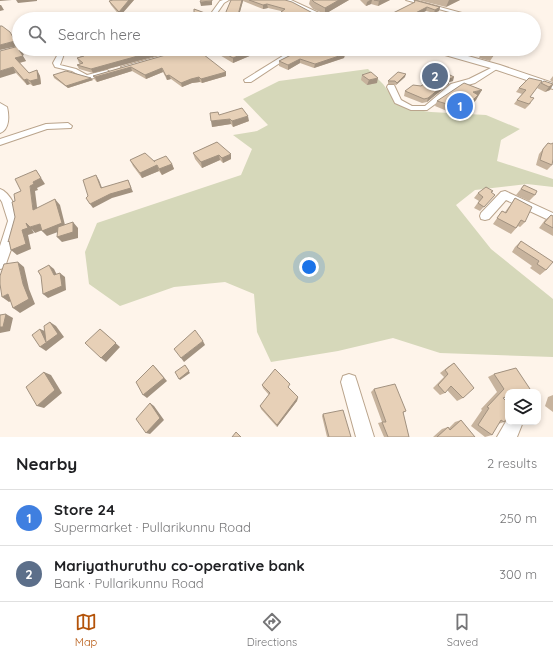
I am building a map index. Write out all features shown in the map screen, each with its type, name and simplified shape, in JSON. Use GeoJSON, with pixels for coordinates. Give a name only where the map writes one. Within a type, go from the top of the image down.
{"type":"FeatureCollection","features":[{"type":"Feature","properties":{"kind":"main road"},"geometry":{"type":"LineString","coordinates":[[285,0],[312,12]]}},
{"type":"Feature","properties":{"kind":"main road"},"geometry":{"type":"LineString","coordinates":[[460,56],[497,66],[553,86]]}},
{"type":"Feature","properties":{"kind":"street"},"geometry":{"type":"LineString","coordinates":[[215,12],[222,2],[227,0]]}},
{"type":"Feature","properties":{"kind":"street"},"geometry":{"type":"LineString","coordinates":[[408,0],[454,12]]}},
{"type":"Feature","properties":{"kind":"street"},"geometry":{"type":"LineString","coordinates":[[60,56],[56,63],[58,66],[74,70],[86,77],[93,77],[163,56]]}},
{"type":"Feature","properties":{"kind":"street"},"geometry":{"type":"LineString","coordinates":[[248,80],[287,56]]}},
{"type":"Feature","properties":{"kind":"street"},"geometry":{"type":"LineString","coordinates":[[391,86],[398,101],[411,108],[427,108],[454,86],[472,81],[497,66]]}},
{"type":"Feature","properties":{"kind":"street"},"geometry":{"type":"LineString","coordinates":[[0,105],[3,107],[5,118],[0,130]]}},
{"type":"Feature","properties":{"kind":"street"},"geometry":{"type":"LineString","coordinates":[[0,142],[46,127],[68,126]]}},
{"type":"Feature","properties":{"kind":"street"},"geometry":{"type":"LineString","coordinates":[[0,193],[8,200],[14,221],[0,264]]}},
{"type":"Feature","properties":{"kind":"street"},"geometry":{"type":"LineString","coordinates":[[485,216],[505,195],[553,218]]}},
{"type":"Feature","properties":{"kind":"street"},"geometry":{"type":"LineString","coordinates":[[349,382],[365,437]]}},
{"type":"Feature","properties":{"kind":"street"},"geometry":{"type":"LineString","coordinates":[[506,437],[514,425]]}},
{"type":"Feature","properties":{"kind":"green space"},"geometry":{"type":"Polygon","coordinates":[[[368,69],[383,84],[396,102],[409,109],[431,112],[486,115],[520,129],[501,140],[497,161],[553,179],[553,187],[527,184],[475,190],[456,205],[491,249],[553,299],[553,357],[440,353],[393,338],[338,351],[271,362],[257,332],[254,294],[225,282],[174,287],[120,306],[89,284],[85,252],[97,223],[241,175],[252,149],[233,135],[257,131],[268,125],[243,99],[279,81],[368,69]]]}},
{"type":"Feature","properties":{"kind":"building"},"geometry":{"type":"Polygon","coordinates":[[[129,0],[119,12],[109,1],[129,0]]]}},
{"type":"Feature","properties":{"kind":"building"},"geometry":{"type":"Polygon","coordinates":[[[201,0],[212,0],[212,1],[200,2],[201,0]]]}},
{"type":"Feature","properties":{"kind":"building"},"geometry":{"type":"Polygon","coordinates":[[[231,0],[242,0],[239,12],[226,12],[231,0]]]}},
{"type":"Feature","properties":{"kind":"building"},"geometry":{"type":"Polygon","coordinates":[[[249,0],[285,0],[311,12],[281,12],[285,9],[267,4],[263,5],[249,0]]]}},
{"type":"Feature","properties":{"kind":"building"},"geometry":{"type":"Polygon","coordinates":[[[312,0],[339,0],[325,8],[312,0]]]}},
{"type":"Feature","properties":{"kind":"building"},"geometry":{"type":"Polygon","coordinates":[[[414,0],[440,7],[435,10],[427,7],[417,12],[395,12],[415,2],[414,0]]]}},
{"type":"Feature","properties":{"kind":"building"},"geometry":{"type":"Polygon","coordinates":[[[194,9],[202,12],[194,12],[194,9]]]}},
{"type":"Feature","properties":{"kind":"building"},"geometry":{"type":"Polygon","coordinates":[[[0,26],[2,26],[10,32],[12,36],[12,42],[0,45],[0,26]]]}},
{"type":"Feature","properties":{"kind":"building"},"geometry":{"type":"Polygon","coordinates":[[[12,48],[12,56],[23,56],[15,58],[29,73],[37,70],[38,79],[30,81],[27,79],[24,80],[13,67],[0,71],[0,51],[12,48]]]}},
{"type":"Feature","properties":{"kind":"building"},"geometry":{"type":"Polygon","coordinates":[[[84,56],[138,56],[91,69],[77,65],[83,63],[77,58],[84,56]]]}},
{"type":"Feature","properties":{"kind":"building"},"geometry":{"type":"Polygon","coordinates":[[[162,56],[205,56],[226,72],[201,79],[199,77],[181,83],[169,75],[166,76],[162,68],[145,75],[131,67],[95,77],[93,76],[162,56]]]}},
{"type":"Feature","properties":{"kind":"building"},"geometry":{"type":"Polygon","coordinates":[[[289,56],[339,56],[315,64],[300,59],[288,65],[279,61],[289,56]]]}},
{"type":"Feature","properties":{"kind":"building"},"geometry":{"type":"Polygon","coordinates":[[[436,68],[454,77],[449,79],[450,80],[428,98],[424,99],[405,91],[413,85],[421,86],[433,77],[424,72],[436,68]]]}},
{"type":"Feature","properties":{"kind":"building"},"geometry":{"type":"Polygon","coordinates":[[[66,71],[91,78],[66,86],[53,75],[66,71]]]}},
{"type":"Feature","properties":{"kind":"building"},"geometry":{"type":"Polygon","coordinates":[[[371,72],[378,78],[369,80],[362,75],[371,72]]]}},
{"type":"Feature","properties":{"kind":"building"},"geometry":{"type":"Polygon","coordinates":[[[398,72],[406,74],[397,83],[395,81],[388,81],[398,72]]]}},
{"type":"Feature","properties":{"kind":"building"},"geometry":{"type":"Polygon","coordinates":[[[529,78],[542,81],[530,97],[534,98],[529,104],[517,100],[526,90],[519,88],[529,78]]]}},
{"type":"Feature","properties":{"kind":"building"},"geometry":{"type":"Polygon","coordinates":[[[544,81],[553,84],[549,87],[541,83],[544,81]]]}},
{"type":"Feature","properties":{"kind":"building"},"geometry":{"type":"Polygon","coordinates":[[[464,83],[482,90],[473,92],[478,95],[467,106],[455,101],[450,105],[437,101],[464,83]]]}},
{"type":"Feature","properties":{"kind":"building"},"geometry":{"type":"Polygon","coordinates":[[[242,108],[248,116],[232,121],[230,119],[211,121],[210,113],[218,112],[219,115],[242,108]]]}},
{"type":"Feature","properties":{"kind":"building"},"geometry":{"type":"Polygon","coordinates":[[[217,142],[231,154],[222,158],[219,155],[201,162],[193,153],[217,142]]]}},
{"type":"Feature","properties":{"kind":"building"},"geometry":{"type":"Polygon","coordinates":[[[548,143],[553,143],[552,165],[540,160],[543,149],[548,143]]]}},
{"type":"Feature","properties":{"kind":"building"},"geometry":{"type":"Polygon","coordinates":[[[145,153],[155,162],[154,161],[166,156],[172,164],[159,169],[157,165],[140,173],[130,160],[145,153]]]}},
{"type":"Feature","properties":{"kind":"building"},"geometry":{"type":"Polygon","coordinates":[[[36,170],[41,178],[33,182],[34,184],[30,186],[33,210],[55,199],[62,223],[42,231],[40,224],[30,227],[26,223],[28,228],[22,230],[26,244],[11,250],[9,241],[8,242],[15,217],[12,202],[15,201],[14,194],[21,191],[15,179],[36,170]]]}},
{"type":"Feature","properties":{"kind":"building"},"geometry":{"type":"Polygon","coordinates":[[[96,175],[101,188],[128,180],[131,188],[110,194],[90,204],[86,198],[88,196],[83,180],[96,175]]]}},
{"type":"Feature","properties":{"kind":"building"},"geometry":{"type":"Polygon","coordinates":[[[524,185],[537,191],[535,195],[521,189],[524,185]]]}},
{"type":"Feature","properties":{"kind":"building"},"geometry":{"type":"Polygon","coordinates":[[[486,187],[493,191],[491,192],[495,195],[484,207],[478,203],[483,197],[478,193],[486,187]]]}},
{"type":"Feature","properties":{"kind":"building"},"geometry":{"type":"Polygon","coordinates":[[[515,198],[532,207],[525,222],[521,220],[516,228],[497,218],[502,211],[506,213],[515,198]]]}},
{"type":"Feature","properties":{"kind":"building"},"geometry":{"type":"Polygon","coordinates":[[[551,215],[553,216],[553,228],[544,223],[551,215]]]}},
{"type":"Feature","properties":{"kind":"building"},"geometry":{"type":"Polygon","coordinates":[[[73,222],[73,232],[57,237],[58,227],[73,222]]]}},
{"type":"Feature","properties":{"kind":"building"},"geometry":{"type":"Polygon","coordinates":[[[521,241],[553,262],[546,270],[537,264],[539,261],[517,247],[521,241]]]}},
{"type":"Feature","properties":{"kind":"building"},"geometry":{"type":"Polygon","coordinates":[[[18,262],[23,284],[29,299],[13,308],[8,294],[2,297],[0,276],[4,264],[18,262]]]}},
{"type":"Feature","properties":{"kind":"building"},"geometry":{"type":"Polygon","coordinates":[[[49,265],[54,275],[60,273],[62,286],[43,294],[41,276],[38,271],[49,265]]]}},
{"type":"Feature","properties":{"kind":"building"},"geometry":{"type":"Polygon","coordinates":[[[6,314],[3,327],[0,327],[0,315],[6,314]]]}},
{"type":"Feature","properties":{"kind":"building"},"geometry":{"type":"Polygon","coordinates":[[[50,322],[58,334],[40,347],[32,335],[40,329],[46,342],[44,326],[50,322]]]}},
{"type":"Feature","properties":{"kind":"building"},"geometry":{"type":"Polygon","coordinates":[[[100,329],[116,343],[101,358],[85,343],[100,329]]]}},
{"type":"Feature","properties":{"kind":"building"},"geometry":{"type":"Polygon","coordinates":[[[195,330],[203,341],[181,358],[174,349],[195,330]]]}},
{"type":"Feature","properties":{"kind":"building"},"geometry":{"type":"Polygon","coordinates":[[[454,363],[474,388],[463,398],[451,386],[445,393],[438,385],[448,374],[445,370],[454,363]]]}},
{"type":"Feature","properties":{"kind":"building"},"geometry":{"type":"Polygon","coordinates":[[[153,365],[164,378],[143,395],[136,382],[153,365]]]}},
{"type":"Feature","properties":{"kind":"building"},"geometry":{"type":"Polygon","coordinates":[[[185,365],[189,371],[179,379],[175,372],[185,365]]]}},
{"type":"Feature","properties":{"kind":"building"},"geometry":{"type":"Polygon","coordinates":[[[516,368],[530,389],[505,389],[505,397],[503,398],[505,400],[505,421],[504,422],[501,420],[492,435],[478,425],[489,408],[487,407],[504,389],[494,374],[516,368]]]}},
{"type":"Feature","properties":{"kind":"building"},"geometry":{"type":"Polygon","coordinates":[[[275,369],[290,384],[288,387],[298,397],[277,425],[260,406],[270,393],[262,385],[275,369]]]}},
{"type":"Feature","properties":{"kind":"building"},"geometry":{"type":"Polygon","coordinates":[[[44,372],[55,390],[37,406],[26,387],[44,372]]]}},
{"type":"Feature","properties":{"kind":"building"},"geometry":{"type":"Polygon","coordinates":[[[395,384],[406,411],[403,412],[409,437],[388,437],[382,422],[386,422],[374,389],[395,384]]]}},
{"type":"Feature","properties":{"kind":"building"},"geometry":{"type":"Polygon","coordinates":[[[150,403],[160,418],[146,433],[136,419],[150,403]]]}},
{"type":"Feature","properties":{"kind":"building"},"geometry":{"type":"Polygon","coordinates":[[[343,410],[351,437],[329,437],[323,414],[343,410]]]}},
{"type":"Feature","properties":{"kind":"building"},"geometry":{"type":"Polygon","coordinates":[[[461,420],[475,437],[437,437],[448,427],[450,430],[461,420]]]}},
{"type":"Feature","properties":{"kind":"building"},"geometry":{"type":"Polygon","coordinates":[[[236,432],[241,437],[232,437],[236,432]]]}},
{"type":"Feature","properties":{"kind":"place","name":"Mariyathuruthu co-operative bank"},"geometry":{"type":"Point","coordinates":[435,76]}},
{"type":"Feature","properties":{"kind":"place","name":"Store 24"},"geometry":{"type":"Point","coordinates":[460,106]}}]}
